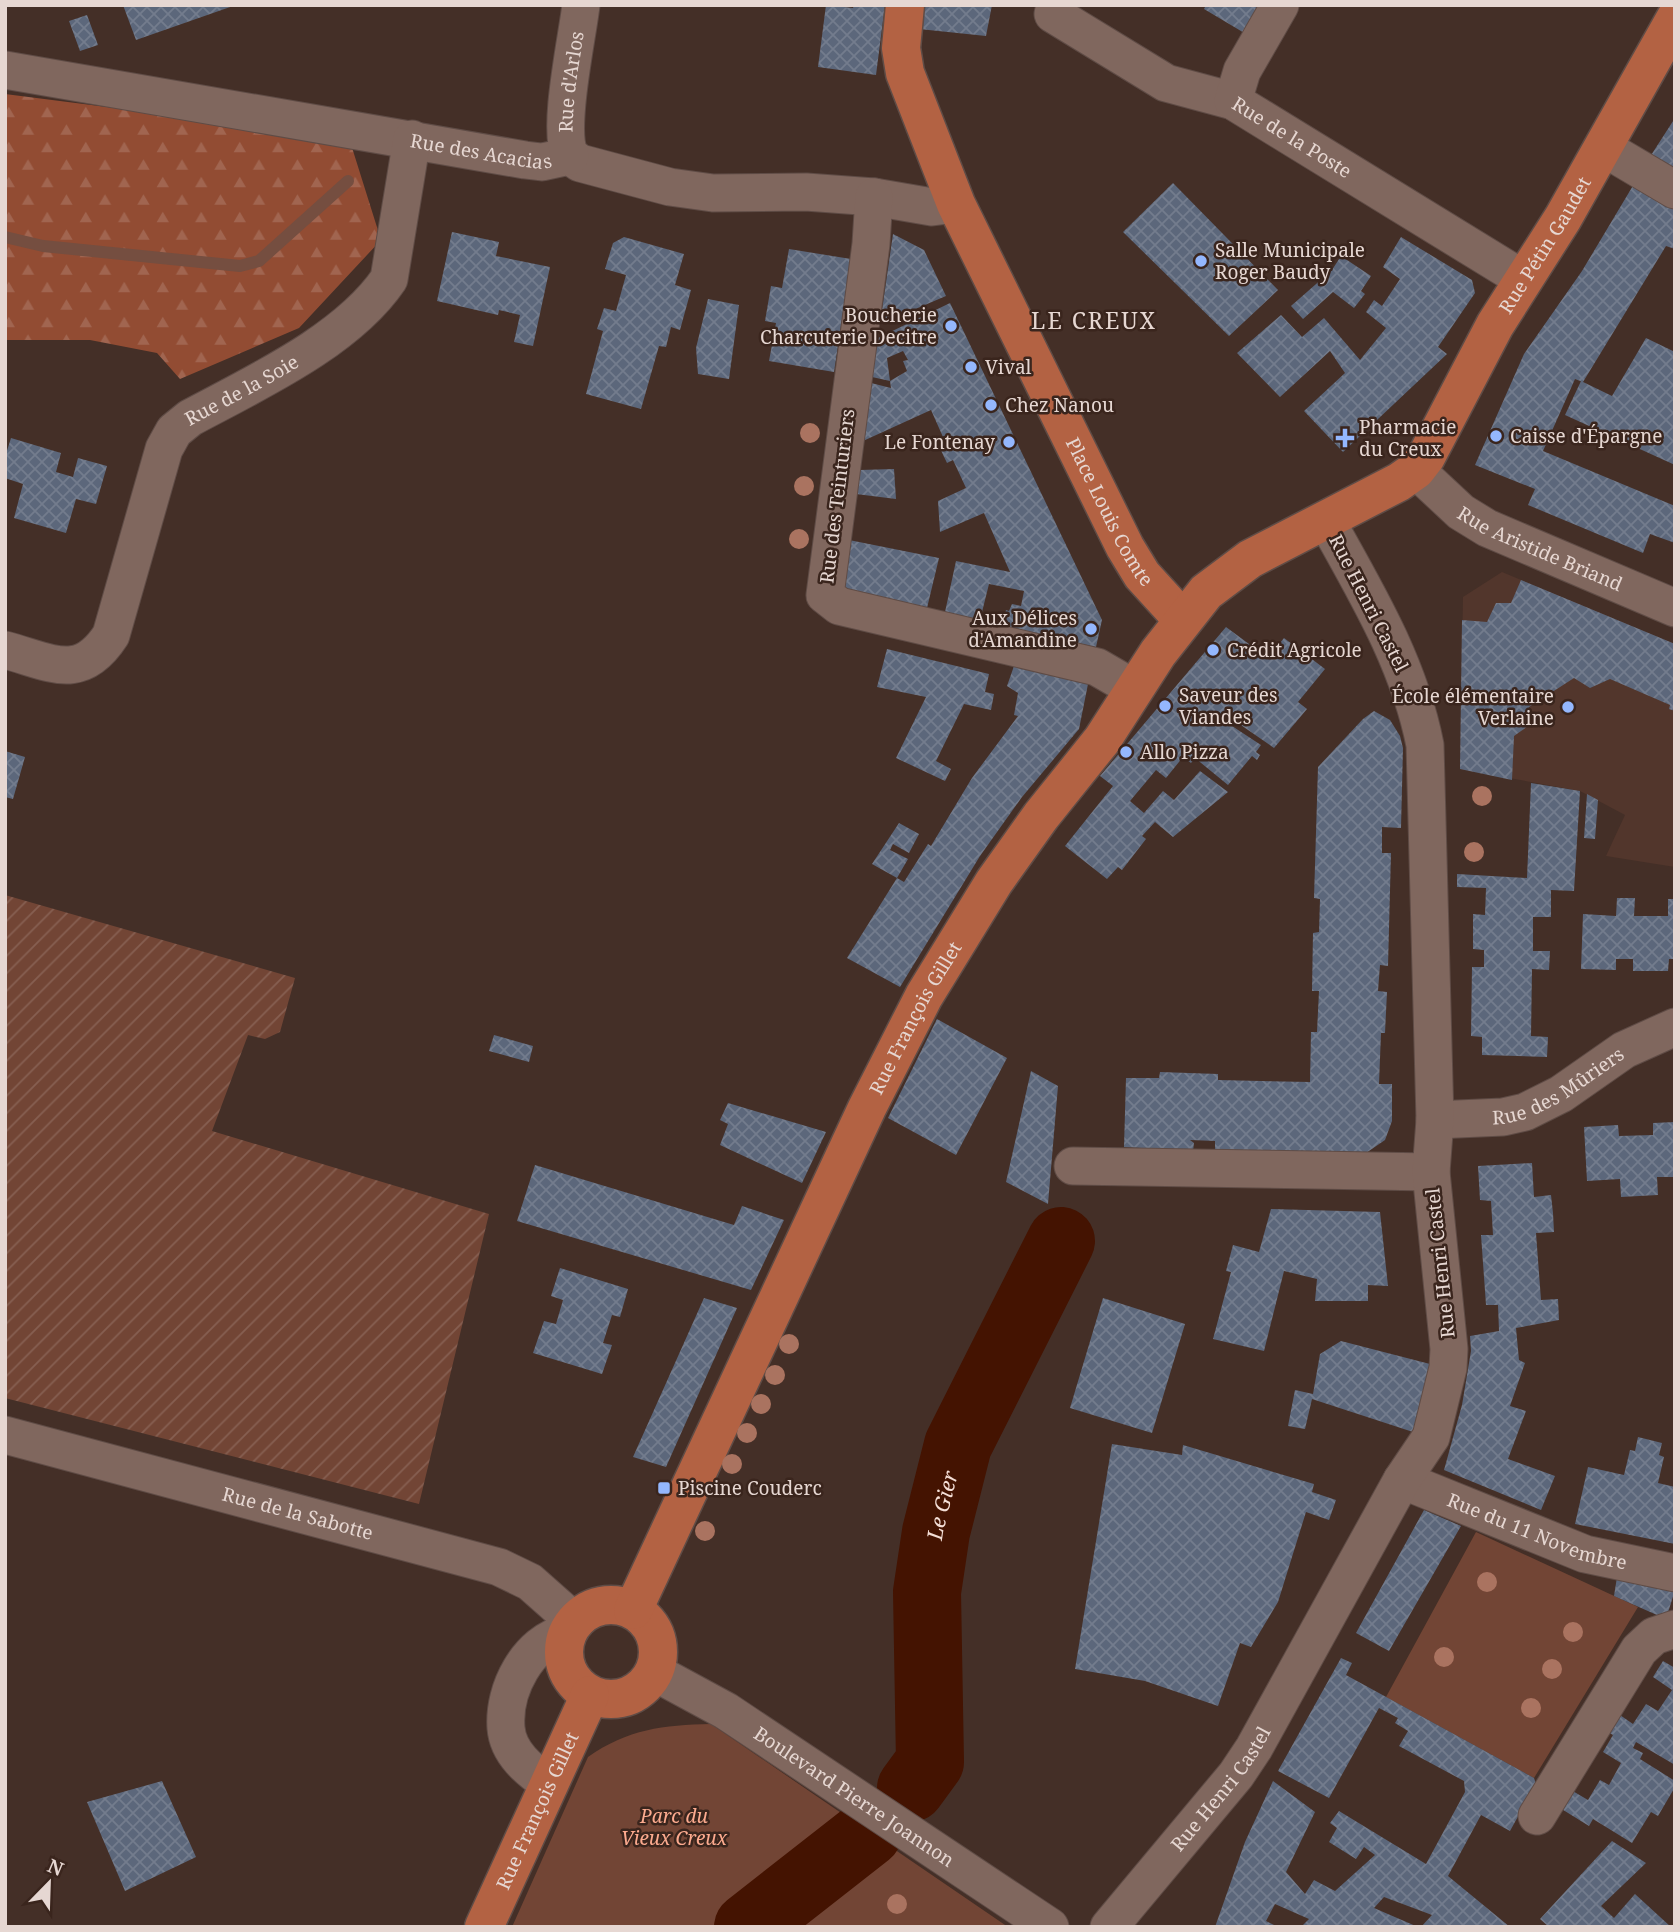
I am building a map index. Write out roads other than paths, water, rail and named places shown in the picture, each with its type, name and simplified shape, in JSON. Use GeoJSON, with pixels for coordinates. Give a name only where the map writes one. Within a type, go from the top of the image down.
{"type":"FeatureCollection","features":[{"type":"Feature","properties":{"kind":"main road","name":"Place Louis Comte"},"geometry":{"type":"LineString","coordinates":[[905,5],[901,48],[905,73],[956,204],[1125,547],[1148,583],[1184,620]]}},
{"type":"Feature","properties":{"kind":"main road","name":"Rue Pétin Gaudet"},"geometry":{"type":"LineString","coordinates":[[1416,470],[1436,440],[1496,325],[1604,148],[1675,19]]}},
{"type":"Feature","properties":{"kind":"main road","name":"Rue François Gillet"},"geometry":{"type":"LineString","coordinates":[[633,1610],[855,1132],[924,996],[994,882],[1041,816],[1102,740],[1184,620],[1226,574],[1399,482],[1416,470]]}},
{"type":"Feature","properties":{"kind":"main road"},"geometry":{"type":"LineString","coordinates":[[602,1605],[617,1605],[633,1610],[653,1630],[658,1644],[654,1672],[646,1684],[627,1696],[605,1699],[590,1695],[569,1676],[563,1648],[570,1627],[602,1605]]}},
{"type":"Feature","properties":{"kind":"main road","name":"Rue François Gillet"},"geometry":{"type":"LineString","coordinates":[[484,1927],[590,1695]]}},
{"type":"Feature","properties":{"kind":"street","name":"Rue d'Arlos"},"geometry":{"type":"LineString","coordinates":[[570,156],[566,147],[566,123],[581,5]]}},
{"type":"Feature","properties":{"kind":"street"},"geometry":{"type":"LineString","coordinates":[[1233,101],[1245,65],[1280,5]]}},
{"type":"Feature","properties":{"kind":"street","name":"Rue de la Poste"},"geometry":{"type":"LineString","coordinates":[[1053,14],[1166,83],[1233,101],[1523,279]]}},
{"type":"Feature","properties":{"kind":"street","name":"Rue des Acacias"},"geometry":{"type":"LineString","coordinates":[[5,70],[542,162],[570,156],[580,163],[670,187],[713,193],[806,192],[874,197],[932,207],[956,204]]}},
{"type":"Feature","properties":{"kind":"street","name":"Rue de la Soie"},"geometry":{"type":"LineString","coordinates":[[5,650],[72,666],[89,662],[111,635],[164,449],[174,431],[190,418],[316,348],[380,292],[389,279],[412,139]]}},
{"type":"Feature","properties":{"kind":"street"},"geometry":{"type":"LineString","coordinates":[[1604,148],[1675,190]]}},
{"type":"Feature","properties":{"kind":"street","name":"Rue des Teinturiers"},"geometry":{"type":"LineString","coordinates":[[874,197],[871,244],[825,596],[839,606],[1097,667],[1135,689]]}},
{"type":"Feature","properties":{"kind":"street","name":"Rue Aristide Briand"},"geometry":{"type":"LineString","coordinates":[[1416,470],[1461,512],[1487,528],[1675,608]]}},
{"type":"Feature","properties":{"kind":"street","name":"Rue Henri Castel"},"geometry":{"type":"LineString","coordinates":[[1109,1927],[1236,1775],[1254,1748],[1402,1480],[1431,1437],[1448,1368],[1431,1172],[1435,1120],[1422,733],[1401,662],[1326,520]]}},
{"type":"Feature","properties":{"kind":"street","name":"Rue des Mûriers"},"geometry":{"type":"LineString","coordinates":[[1435,1120],[1503,1117],[1525,1112],[1561,1094],[1625,1050],[1675,1027]]}},
{"type":"Feature","properties":{"kind":"street"},"geometry":{"type":"LineString","coordinates":[[1073,1166],[1431,1172]]}},
{"type":"Feature","properties":{"kind":"street","name":"Rue de la Sabotte"},"geometry":{"type":"LineString","coordinates":[[5,1435],[499,1567],[530,1582],[570,1627]]}},
{"type":"Feature","properties":{"kind":"street","name":"Rue du 11 Novembre"},"geometry":{"type":"LineString","coordinates":[[1402,1480],[1585,1554],[1675,1573]]}},
{"type":"Feature","properties":{"kind":"street"},"geometry":{"type":"LineString","coordinates":[[548,1783],[524,1766],[513,1748],[506,1729],[509,1699],[518,1674],[535,1650],[548,1637],[570,1627]]}},
{"type":"Feature","properties":{"kind":"street"},"geometry":{"type":"LineString","coordinates":[[1537,1816],[1639,1650],[1654,1636],[1675,1629]]}},
{"type":"Feature","properties":{"kind":"street","name":"Boulevard Pierre Joannon"},"geometry":{"type":"LineString","coordinates":[[654,1672],[726,1711],[1050,1927]]}},
{"type":"Feature","properties":{"kind":"waterway"},"geometry":{"type":"LineString","coordinates":[[5,237],[43,246],[240,266],[259,261],[348,181]]}},
{"type":"Feature","properties":{"kind":"waterway","name":"Le Gier"},"geometry":{"type":"LineString","coordinates":[[911,1788],[930,1762],[927,1592],[936,1532],[958,1445],[1061,1241]]}},
{"type":"Feature","properties":{"kind":"waterway","name":"Le Gier"},"geometry":{"type":"LineString","coordinates":[[748,1927],[868,1833]]}},
{"type":"Feature","properties":{"kind":"place","name":"Salle Municipale Roger Baudy"},"geometry":{"type":"Point","coordinates":[1201,261]}},
{"type":"Feature","properties":{"kind":"place","name":"Boucherie Charcuterie Decitre"},"geometry":{"type":"Point","coordinates":[951,326]}},
{"type":"Feature","properties":{"kind":"place","name":"Vival"},"geometry":{"type":"Point","coordinates":[971,367]}},
{"type":"Feature","properties":{"kind":"place","name":"Chez Nanou"},"geometry":{"type":"Point","coordinates":[991,405]}},
{"type":"Feature","properties":{"kind":"place","name":"Caisse d'Épargne"},"geometry":{"type":"Point","coordinates":[1496,436]}},
{"type":"Feature","properties":{"kind":"place","name":"Pharmacie du Creux"},"geometry":{"type":"Point","coordinates":[1345,438]}},
{"type":"Feature","properties":{"kind":"place","name":"Le Fontenay"},"geometry":{"type":"Point","coordinates":[1009,442]}},
{"type":"Feature","properties":{"kind":"place","name":"Aux Délices d'Amandine"},"geometry":{"type":"Point","coordinates":[1091,629]}},
{"type":"Feature","properties":{"kind":"place","name":"Crédit Agricole"},"geometry":{"type":"Point","coordinates":[1213,650]}},
{"type":"Feature","properties":{"kind":"place","name":"Saveur des Viandes"},"geometry":{"type":"Point","coordinates":[1165,706]}},
{"type":"Feature","properties":{"kind":"place","name":"École élémentaire Verlaine"},"geometry":{"type":"Point","coordinates":[1568,707]}},
{"type":"Feature","properties":{"kind":"place","name":"Allo Pizza"},"geometry":{"type":"Point","coordinates":[1126,752]}},
{"type":"Feature","properties":{"kind":"place","name":"Piscine Couderc"},"geometry":{"type":"Point","coordinates":[664,1488]}},
{"type":"Feature","properties":{"kind":"district","name":"LE CREUX"},"geometry":{"type":"Point","coordinates":[1094,321]}},
{"type":"Feature","properties":{"kind":"park label","name":"Parc du Vieux Creux"},"geometry":{"type":"Point","coordinates":[674,1827]}}]}
